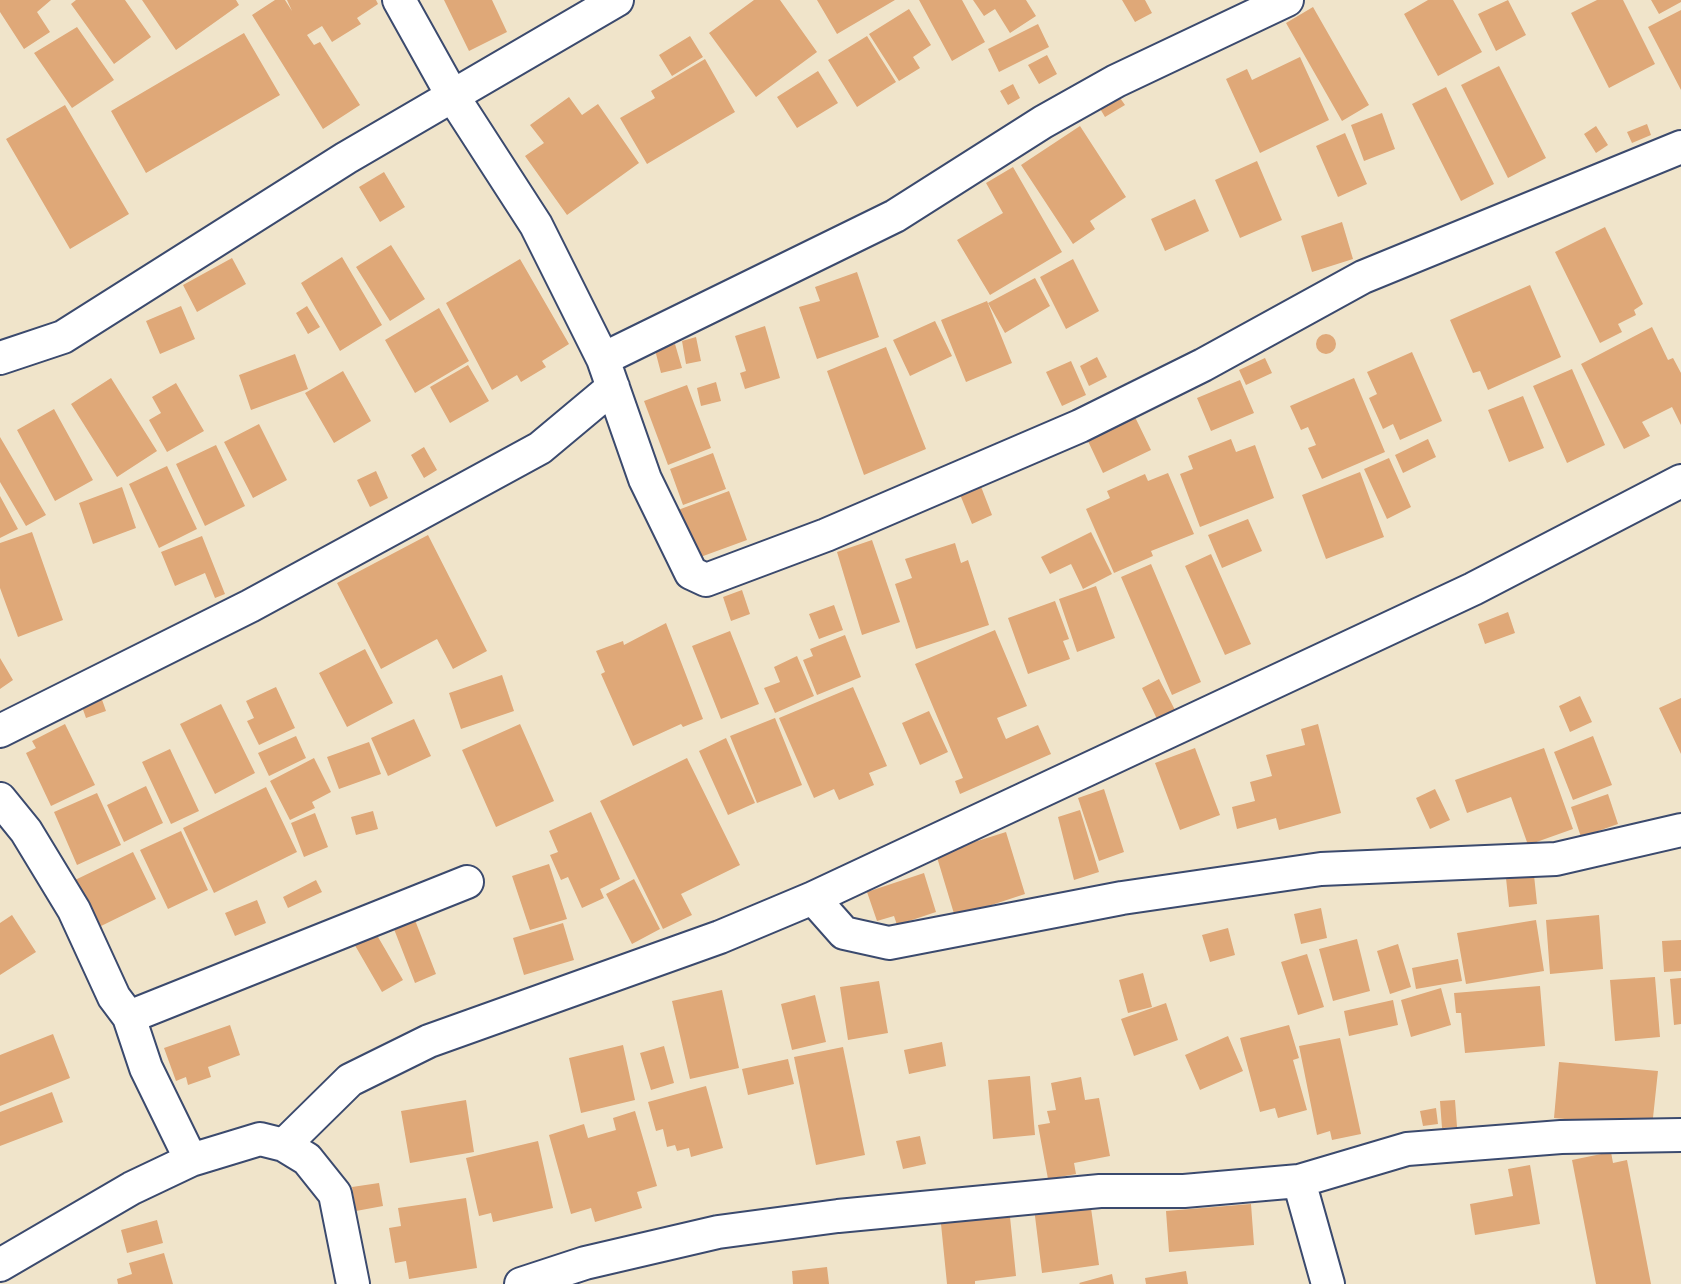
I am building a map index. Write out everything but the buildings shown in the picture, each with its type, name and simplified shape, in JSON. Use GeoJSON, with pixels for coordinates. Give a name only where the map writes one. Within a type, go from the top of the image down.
{"type":"FeatureCollection","features":[{"type":"Feature","properties":{"kind":"street"},"geometry":{"type":"LineString","coordinates":[[399,0],[452,95],[536,225],[608,373],[645,479],[691,573],[706,580],[826,535],[1080,426],[1203,365],[1363,277],[1681,147]]}},
{"type":"Feature","properties":{"kind":"street"},"geometry":{"type":"LineString","coordinates":[[0,358],[63,337],[452,95],[617,0]]}},
{"type":"Feature","properties":{"kind":"street"},"geometry":{"type":"LineString","coordinates":[[0,731],[250,606],[540,448],[608,373],[895,216],[1043,122],[1116,81],[1287,0]]}},
{"type":"Feature","properties":{"kind":"street"},"geometry":{"type":"LineString","coordinates":[[284,1145],[350,1080],[429,1041],[720,937],[813,898],[1473,589],[1681,481]]}},
{"type":"Feature","properties":{"kind":"street"},"geometry":{"type":"LineString","coordinates":[[0,799],[26,831],[74,910],[114,997],[129,1017],[146,1068],[191,1160]]}},
{"type":"Feature","properties":{"kind":"street"},"geometry":{"type":"LineString","coordinates":[[813,898],[844,933],[889,943],[1122,898],[1321,869],[1556,859],[1681,830]]}},
{"type":"Feature","properties":{"kind":"street"},"geometry":{"type":"LineString","coordinates":[[129,1017],[467,882]]}},
{"type":"Feature","properties":{"kind":"street"},"geometry":{"type":"LineString","coordinates":[[521,1284],[585,1263],[688,1239],[778,1224],[992,1199],[1100,1191],[1184,1191],[1299,1181],[1407,1149],[1561,1137],[1681,1135]]}},
{"type":"Feature","properties":{"kind":"street"},"geometry":{"type":"LineString","coordinates":[[0,1265],[132,1188],[191,1160],[260,1139],[284,1145],[307,1159],[335,1194],[353,1284]]}},
{"type":"Feature","properties":{"kind":"street"},"geometry":{"type":"LineString","coordinates":[[1299,1181],[1328,1284]]}}]}
